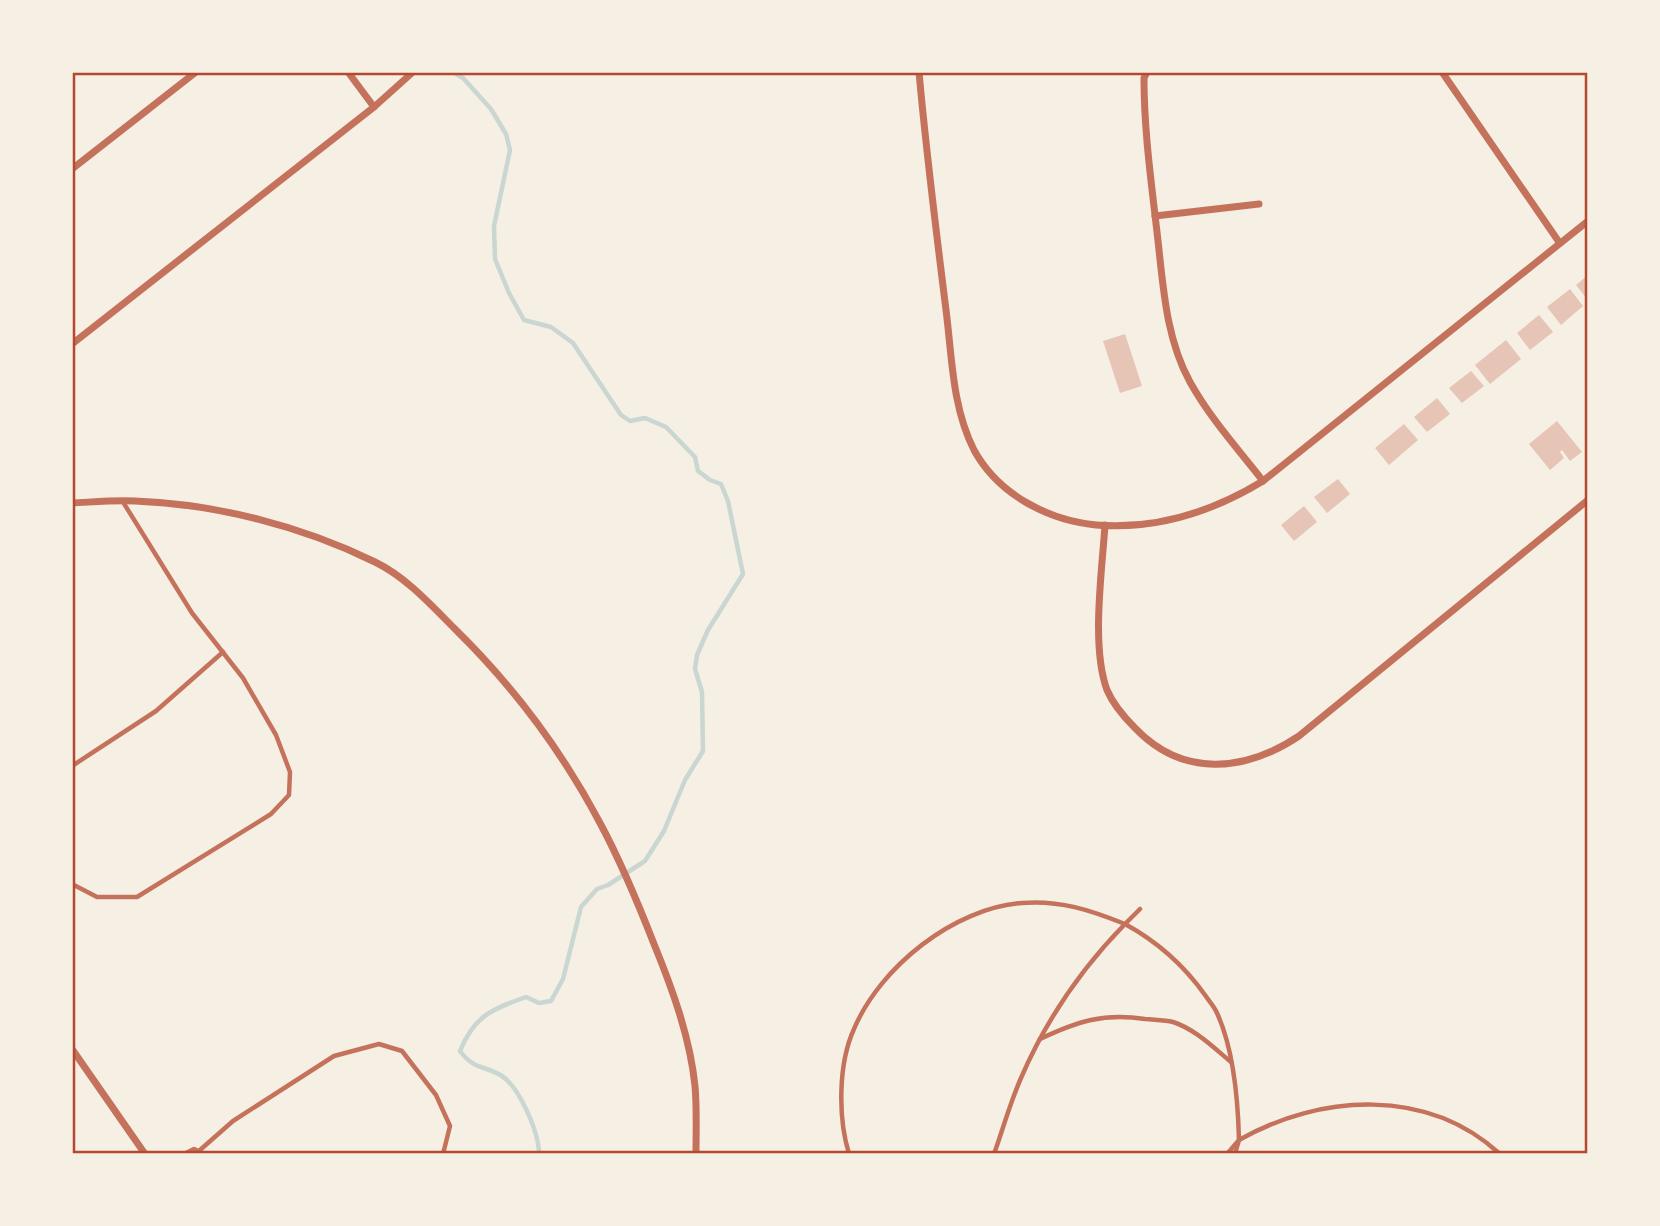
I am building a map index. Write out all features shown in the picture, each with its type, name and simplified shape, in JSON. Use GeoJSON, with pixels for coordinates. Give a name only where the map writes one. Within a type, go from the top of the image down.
{"type":"FeatureCollection","features":[{"type":"Feature","properties":{"kind":"street"},"geometry":{"type":"LineString","coordinates":[[72,169],[196,72]]}},
{"type":"Feature","properties":{"kind":"street"},"geometry":{"type":"LineString","coordinates":[[348,72],[374,107]]}},
{"type":"Feature","properties":{"kind":"street"},"geometry":{"type":"LineString","coordinates":[[72,344],[374,107],[413,72]]}},
{"type":"Feature","properties":{"kind":"street"},"geometry":{"type":"LineString","coordinates":[[919,72],[959,412],[966,432],[975,452],[987,467],[1023,501],[1049,515],[1078,523],[1136,525],[1196,514],[1263,481],[1588,221]]}},
{"type":"Feature","properties":{"kind":"street"},"geometry":{"type":"LineString","coordinates":[[1147,72],[1144,78],[1144,122],[1167,314],[1179,356],[1190,381],[1263,481]]}},
{"type":"Feature","properties":{"kind":"street"},"geometry":{"type":"LineString","coordinates":[[1442,72],[1559,242]]}},
{"type":"Feature","properties":{"kind":"street"},"geometry":{"type":"LineString","coordinates":[[1155,216],[1259,204]]}},
{"type":"Feature","properties":{"kind":"street"},"geometry":{"type":"LineString","coordinates":[[1105,526],[1099,621],[1101,657],[1107,690],[1123,716],[1161,750],[1213,766],[1241,763],[1267,755],[1299,736],[1588,500]]}},
{"type":"Feature","properties":{"kind":"street"},"geometry":{"type":"LineString","coordinates":[[72,503],[122,501],[197,508],[266,522],[318,539],[376,562],[415,589],[487,661],[583,792],[622,867],[671,986],[683,1030],[695,1084],[696,1154]]}},
{"type":"Feature","properties":{"kind":"street"},"geometry":{"type":"LineString","coordinates":[[72,1049],[145,1154]]}},
{"type":"Feature","properties":{"kind":"lane"},"geometry":{"type":"LineString","coordinates":[[72,884],[97,897],[137,897],[271,814],[289,795],[290,772],[276,735],[243,678],[192,613],[122,501]]}},
{"type":"Feature","properties":{"kind":"lane"},"geometry":{"type":"LineString","coordinates":[[72,766],[156,711],[222,652]]}},
{"type":"Feature","properties":{"kind":"lane"},"geometry":{"type":"LineString","coordinates":[[848,1154],[841,1125],[841,1094],[853,1029],[872,998],[899,963],[920,945],[947,928],[983,912],[1019,903],[1053,902],[1085,908],[1125,924],[1164,949],[1192,977],[1217,1012],[1231,1063],[1238,1103],[1239,1140],[1235,1154]]}},
{"type":"Feature","properties":{"kind":"lane"},"geometry":{"type":"LineString","coordinates":[[995,1154],[1020,1080],[1039,1039],[1094,956],[1140,909]]}},
{"type":"Feature","properties":{"kind":"lane"},"geometry":{"type":"LineString","coordinates":[[1039,1039],[1064,1027],[1103,1016],[1142,1018],[1173,1022],[1205,1040],[1231,1063]]}},
{"type":"Feature","properties":{"kind":"lane"},"geometry":{"type":"LineString","coordinates":[[184,1154],[194,1149],[203,1152],[233,1121],[334,1056],[379,1044],[402,1051],[436,1095],[450,1126],[443,1154]]}},
{"type":"Feature","properties":{"kind":"lane"},"geometry":{"type":"LineString","coordinates":[[1227,1154],[1239,1140],[1290,1116],[1328,1107],[1367,1104],[1435,1114],[1488,1144],[1500,1154]]}},
{"type":"Feature","properties":{"kind":"building"},"geometry":{"type":"Polygon","coordinates":[[[1588,275],[1588,300],[1576,285],[1588,275]]]}},
{"type":"Feature","properties":{"kind":"building"},"geometry":{"type":"Polygon","coordinates":[[[1570,289],[1583,306],[1561,325],[1547,307],[1570,289]]]}},
{"type":"Feature","properties":{"kind":"building"},"geometry":{"type":"Polygon","coordinates":[[[1539,315],[1553,332],[1530,350],[1517,333],[1539,315]]]}},
{"type":"Feature","properties":{"kind":"building"},"geometry":{"type":"Polygon","coordinates":[[[1125,334],[1142,386],[1120,393],[1103,341],[1125,334]]]}},
{"type":"Feature","properties":{"kind":"building"},"geometry":{"type":"Polygon","coordinates":[[[1506,340],[1521,359],[1490,384],[1475,365],[1506,340]]]}},
{"type":"Feature","properties":{"kind":"building"},"geometry":{"type":"Polygon","coordinates":[[[1471,371],[1484,386],[1462,403],[1449,388],[1471,371]]]}},
{"type":"Feature","properties":{"kind":"building"},"geometry":{"type":"Polygon","coordinates":[[[1437,398],[1450,414],[1427,432],[1414,417],[1437,398]]]}},
{"type":"Feature","properties":{"kind":"building"},"geometry":{"type":"Polygon","coordinates":[[[1557,421],[1582,452],[1570,461],[1562,450],[1560,452],[1564,458],[1550,470],[1529,444],[1557,421]]]}},
{"type":"Feature","properties":{"kind":"building"},"geometry":{"type":"Polygon","coordinates":[[[1404,424],[1418,440],[1389,465],[1375,448],[1404,424]]]}},
{"type":"Feature","properties":{"kind":"building"},"geometry":{"type":"Polygon","coordinates":[[[1338,479],[1350,494],[1327,513],[1314,497],[1338,479]]]}},
{"type":"Feature","properties":{"kind":"building"},"geometry":{"type":"Polygon","coordinates":[[[1304,506],[1317,522],[1294,541],[1281,525],[1304,506]]]}},
{"type":"Feature","properties":{"kind":"waterway"},"geometry":{"type":"LineString","coordinates":[[453,72],[463,78],[491,109],[506,134],[510,150],[494,226],[495,259],[524,320],[551,327],[573,343],[621,415],[630,421],[645,418],[666,427],[695,457],[698,471],[721,484],[728,501],[743,574],[708,630],[697,655],[695,669],[702,692],[703,751],[685,780],[664,831],[645,861],[597,889],[581,907],[563,979],[551,1001],[539,1003],[526,997],[494,1010],[471,1029],[460,1051],[475,1065],[496,1073],[509,1082],[522,1100],[532,1123],[539,1154]]}}]}
